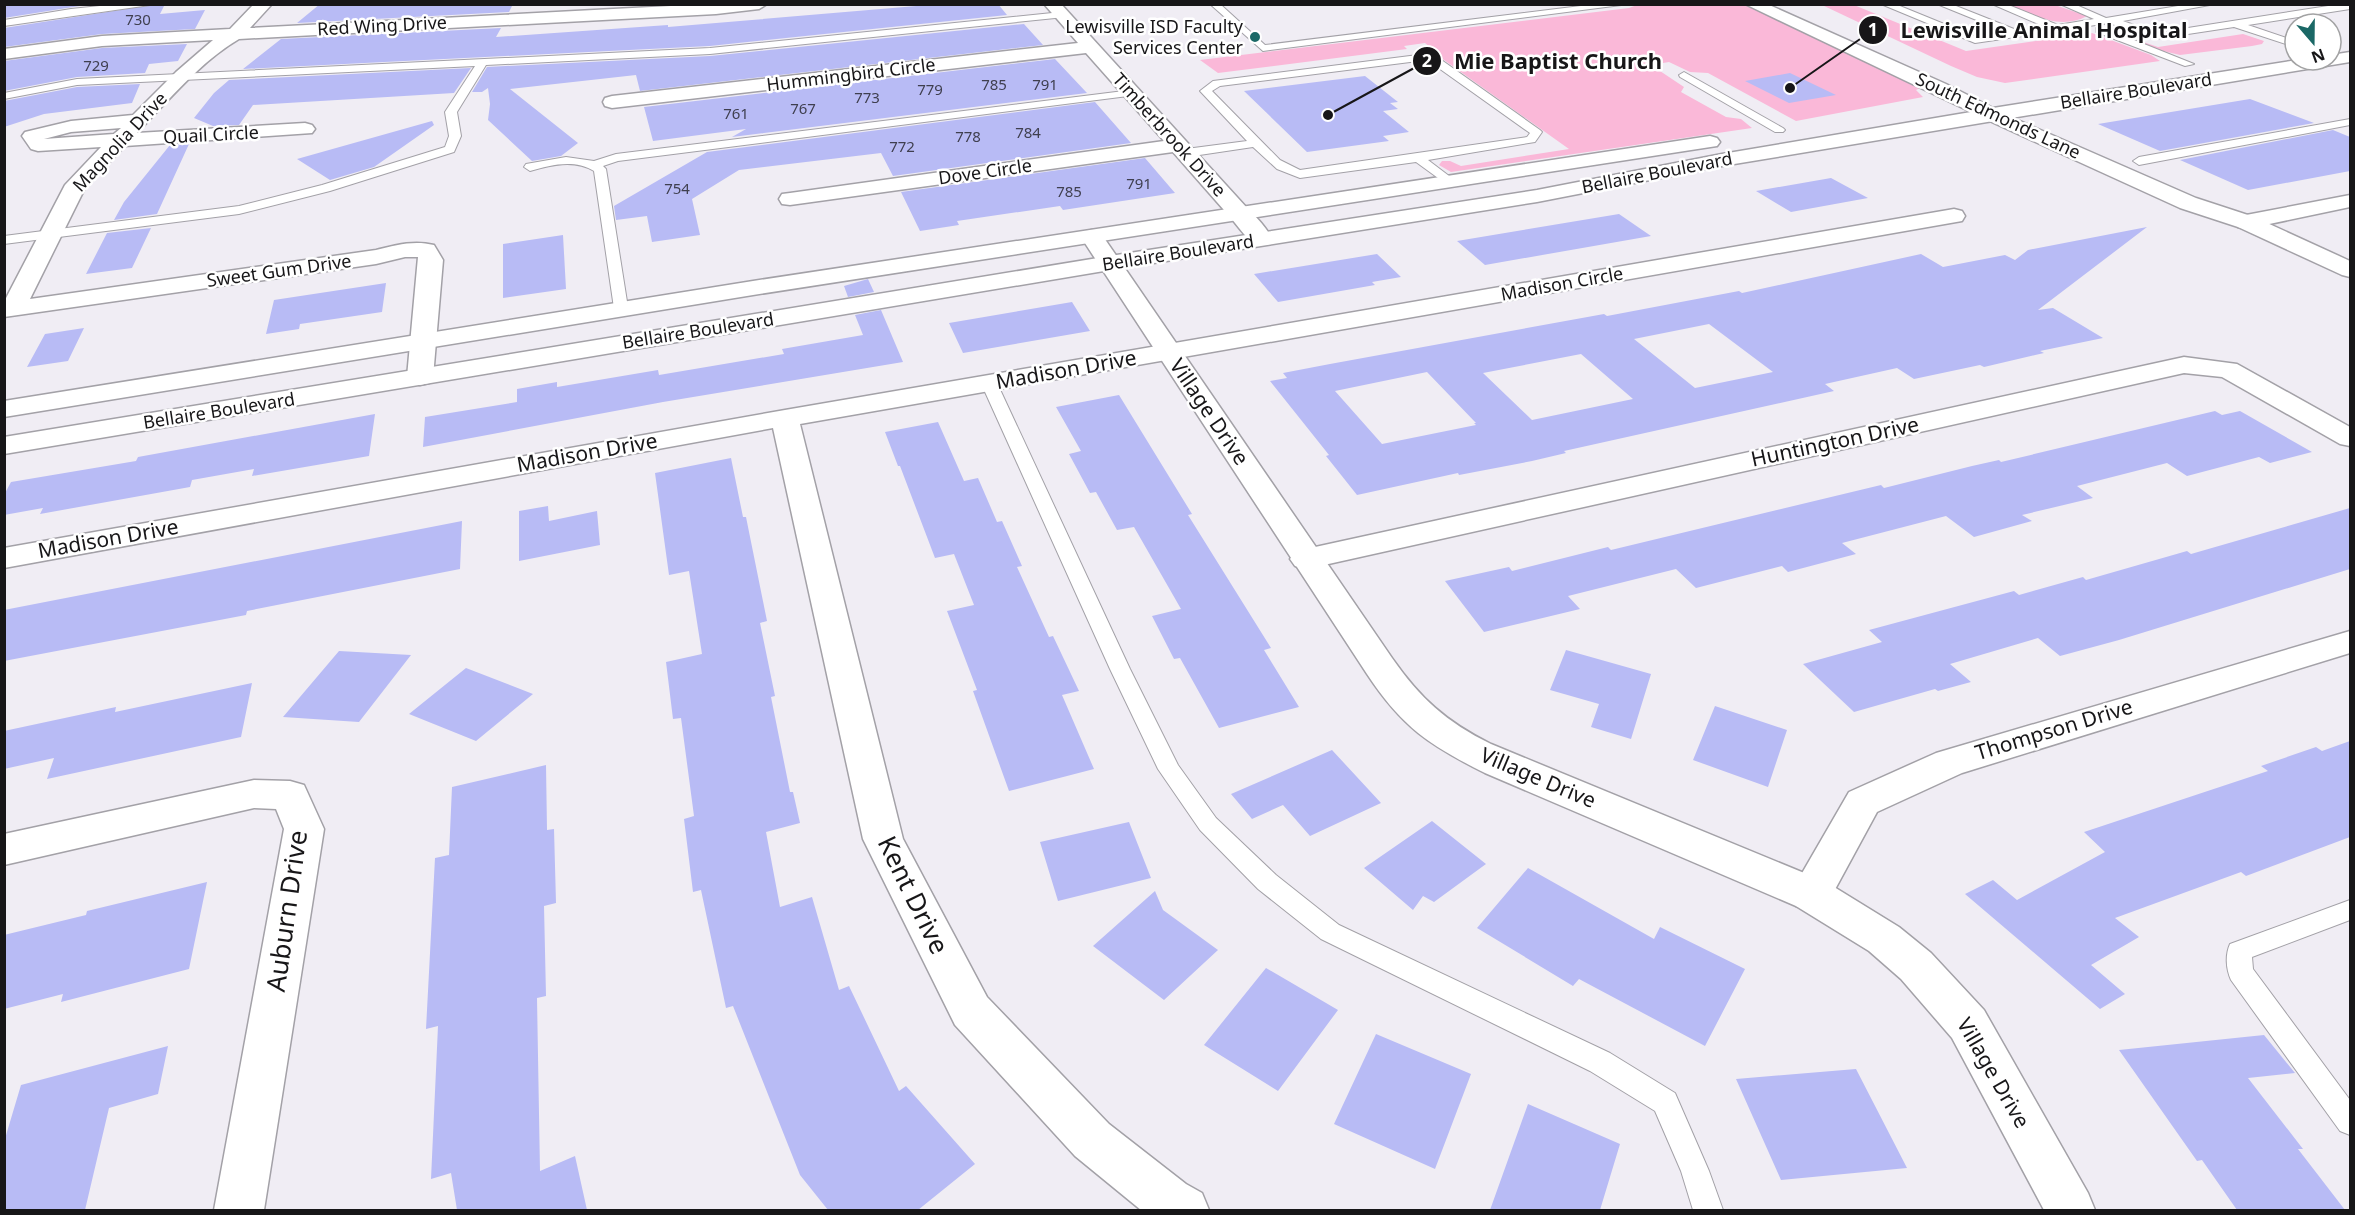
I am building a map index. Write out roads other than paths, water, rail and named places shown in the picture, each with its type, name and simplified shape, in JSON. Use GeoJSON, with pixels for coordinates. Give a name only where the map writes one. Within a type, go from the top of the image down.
{"type":"FeatureCollection","features":[{"type":"Feature","properties":{"kind":"street","name":"Magnolia Drive"},"geometry":{"type":"LineString","coordinates":[[9,310],[53,234],[76,185],[182,76],[220,43],[234,35],[255,16],[264,4]]}},
{"type":"Feature","properties":{"kind":"street","name":"Red Wing Drive"},"geometry":{"type":"LineString","coordinates":[[4,54],[102,41],[759,4]]}},
{"type":"Feature","properties":{"kind":"street","name":"South Edmonds Lane"},"geometry":{"type":"LineString","coordinates":[[1753,4],[1960,99],[1991,101],[2188,203],[2246,222],[2350,270]]}},
{"type":"Feature","properties":{"kind":"street","name":"Timberbrook Drive"},"geometry":{"type":"LineString","coordinates":[[1057,10],[1262,239]]}},
{"type":"Feature","properties":{"kind":"street","name":"Hummingbird Circle"},"geometry":{"type":"LineString","coordinates":[[612,102],[1091,47]]}},
{"type":"Feature","properties":{"kind":"street"},"geometry":{"type":"LineString","coordinates":[[2260,53],[2283,48]]}},
{"type":"Feature","properties":{"kind":"street","name":"Bellaire Boulevard"},"geometry":{"type":"LineString","coordinates":[[2159,69],[2195,63]]}},
{"type":"Feature","properties":{"kind":"street","name":"Bellaire Boulevard"},"geometry":{"type":"LineString","coordinates":[[4,409],[621,308],[1101,250],[1262,239],[1537,196],[1722,160],[1991,101],[2022,109],[2283,66]]}},
{"type":"Feature","properties":{"kind":"street"},"geometry":{"type":"LineString","coordinates":[[1923,104],[1960,99]]}},
{"type":"Feature","properties":{"kind":"street","name":"South Edmonds Lane"},"geometry":{"type":"LineString","coordinates":[[2022,109],[2229,204],[2246,222]]}},
{"type":"Feature","properties":{"kind":"street","name":"Quail Circle"},"geometry":{"type":"LineString","coordinates":[[137,122],[76,125],[52,129],[32,136],[39,144],[305,129]]}},
{"type":"Feature","properties":{"kind":"street","name":"Bellaire Boulevard"},"geometry":{"type":"LineString","coordinates":[[4,446],[420,377],[1101,250],[1239,213],[1802,126]]}},
{"type":"Feature","properties":{"kind":"street","name":"Dove Circle"},"geometry":{"type":"LineString","coordinates":[[790,199],[1182,149]]}},
{"type":"Feature","properties":{"kind":"street"},"geometry":{"type":"LineString","coordinates":[[2246,222],[2350,201]]}},
{"type":"Feature","properties":{"kind":"street","name":"Madison Circle"},"geometry":{"type":"LineString","coordinates":[[1170,353],[1954,216]]}},
{"type":"Feature","properties":{"kind":"street","name":"Sweet Gum Drive"},"geometry":{"type":"LineString","coordinates":[[9,310],[376,257],[405,250],[426,250],[431,260],[420,377]]}},
{"type":"Feature","properties":{"kind":"street","name":"Village Drive"},"geometry":{"type":"LineString","coordinates":[[1101,250],[1306,559],[1405,700],[1423,719],[1446,735],[1498,763],[1811,894],[1875,933],[1916,966],[1968,1024],[2070,1210]]}},
{"type":"Feature","properties":{"kind":"street","name":"Madison Drive"},"geometry":{"type":"LineString","coordinates":[[4,558],[785,418],[1170,353]]}},
{"type":"Feature","properties":{"kind":"street","name":"Huntington Drive"},"geometry":{"type":"LineString","coordinates":[[1306,559],[2184,365],[2228,370],[2350,438]]}},
{"type":"Feature","properties":{"kind":"street","name":"Kent Drive"},"geometry":{"type":"LineString","coordinates":[[785,418],[883,839],[970,1011],[1092,1140],[1168,1201],[1184,1210]]}},
{"type":"Feature","properties":{"kind":"street","name":"Thompson Drive"},"geometry":{"type":"LineString","coordinates":[[1811,894],[1863,802],[1949,763],[2350,642]]}},
{"type":"Feature","properties":{"kind":"street","name":"Auburn Drive"},"geometry":{"type":"LineString","coordinates":[[4,850],[254,794],[290,795],[303,829],[239,1210]]}},
{"type":"Feature","properties":{"kind":"lane"},"geometry":{"type":"LineString","coordinates":[[4,23],[71,12],[153,4]]}},
{"type":"Feature","properties":{"kind":"lane"},"geometry":{"type":"LineString","coordinates":[[1214,4],[1263,48],[1625,4]]}},
{"type":"Feature","properties":{"kind":"lane"},"geometry":{"type":"LineString","coordinates":[[1885,4],[1975,40],[2186,8]]}},
{"type":"Feature","properties":{"kind":"lane"},"geometry":{"type":"LineString","coordinates":[[1941,4],[2018,34]]}},
{"type":"Feature","properties":{"kind":"lane"},"geometry":{"type":"LineString","coordinates":[[1996,4],[2059,28]]}},
{"type":"Feature","properties":{"kind":"lane"},"geometry":{"type":"LineString","coordinates":[[2064,4],[2155,36],[2350,6]]}},
{"type":"Feature","properties":{"kind":"lane"},"geometry":{"type":"LineString","coordinates":[[2169,4],[2212,12],[2234,23],[2283,41]]}},
{"type":"Feature","properties":{"kind":"lane"},"geometry":{"type":"LineString","coordinates":[[4,96],[77,82],[710,51],[1057,10]]}},
{"type":"Feature","properties":{"kind":"lane"},"geometry":{"type":"LineString","coordinates":[[2083,24],[2195,63]]}},
{"type":"Feature","properties":{"kind":"lane"},"geometry":{"type":"LineString","coordinates":[[1418,58],[1436,61],[1536,132],[1531,140],[1419,158],[1300,174],[1289,173],[1205,91],[1217,83],[1418,58]]}},
{"type":"Feature","properties":{"kind":"lane"},"geometry":{"type":"LineString","coordinates":[[4,240],[239,210],[326,188],[450,149],[455,136],[451,112],[482,63]]}},
{"type":"Feature","properties":{"kind":"lane"},"geometry":{"type":"LineString","coordinates":[[1684,75],[1779,130]]}},
{"type":"Feature","properties":{"kind":"lane"},"geometry":{"type":"LineString","coordinates":[[594,165],[616,158],[683,149],[1132,93]]}},
{"type":"Feature","properties":{"kind":"lane"},"geometry":{"type":"LineString","coordinates":[[2139,161],[2350,122]]}},
{"type":"Feature","properties":{"kind":"lane"},"geometry":{"type":"LineString","coordinates":[[1182,149],[1256,143]]}},
{"type":"Feature","properties":{"kind":"lane"},"geometry":{"type":"LineString","coordinates":[[1419,158],[1449,182]]}},
{"type":"Feature","properties":{"kind":"lane"},"geometry":{"type":"LineString","coordinates":[[530,167],[569,160],[600,168],[621,308]]}},
{"type":"Feature","properties":{"kind":"lane"},"geometry":{"type":"LineString","coordinates":[[989,383],[1115,658],[1169,769],[1208,824],[1267,882],[1330,932],[1600,1062],[1665,1102],[1695,1171],[1708,1210]]}},
{"type":"Feature","properties":{"kind":"lane"},"geometry":{"type":"LineString","coordinates":[[2350,910],[2239,951],[2240,972],[2350,1122]]}},
{"type":"Feature","properties":{"kind":"place","name":"Lewisville ISD Faculty Services Center"},"geometry":{"type":"Point","coordinates":[1255,37]}},
{"type":"Feature","properties":{"kind":"place","name":"Lewisville Animal Hospital"},"geometry":{"type":"Point","coordinates":[1790,88]}},
{"type":"Feature","properties":{"kind":"place","name":"Mie Baptist Church"},"geometry":{"type":"Point","coordinates":[1328,115]}}]}
